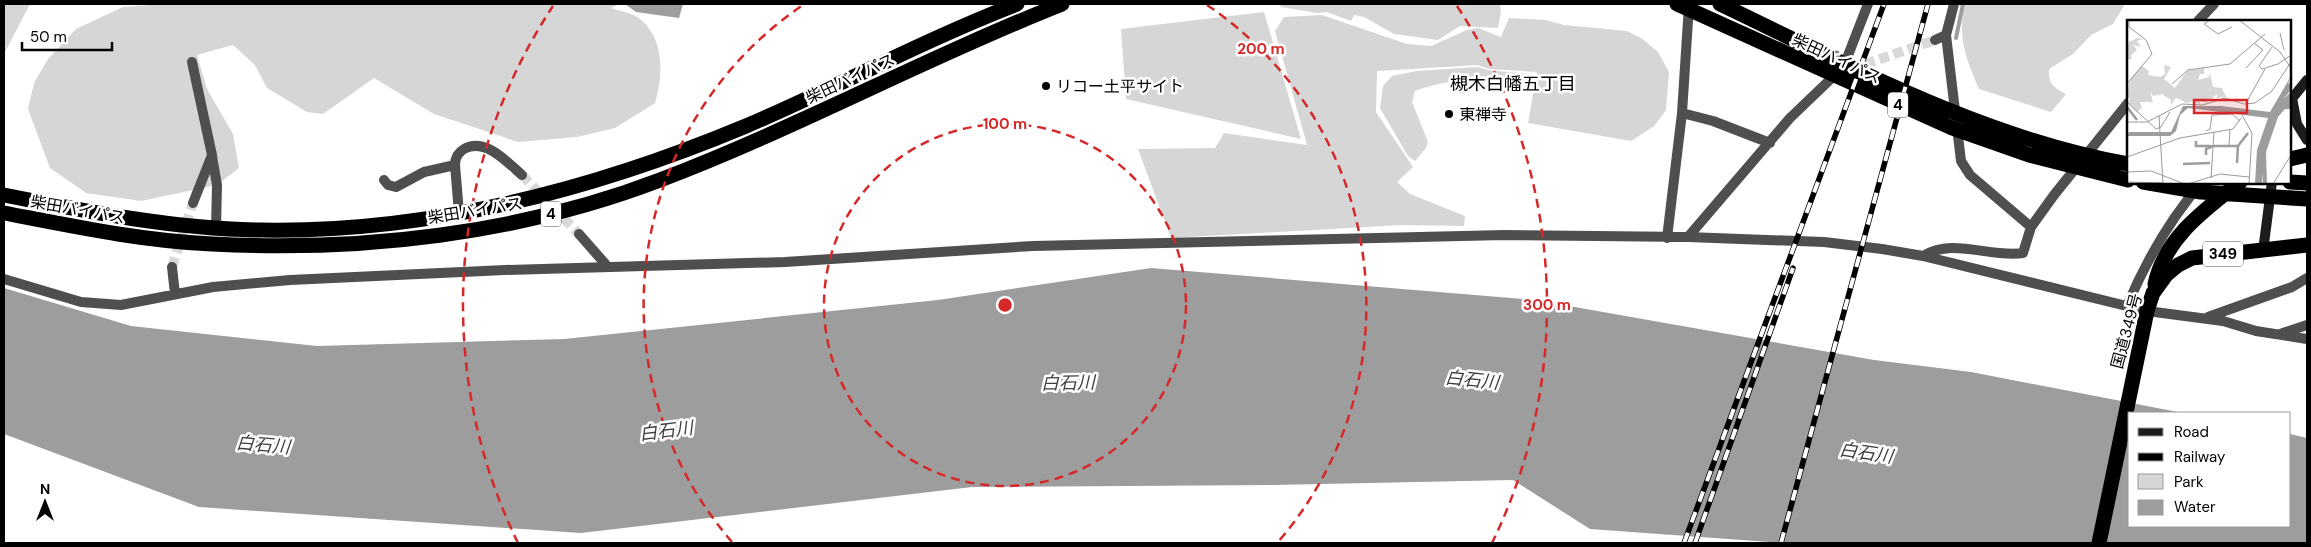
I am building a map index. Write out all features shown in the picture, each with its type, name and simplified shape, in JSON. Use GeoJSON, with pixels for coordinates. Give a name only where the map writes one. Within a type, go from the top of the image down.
{"type":"FeatureCollection","features":[{"type":"Feature","properties":{"kind":"highway","name":"柴田バイパス"},"geometry":{"type":"LineString","coordinates":[[4,195],[100,214],[216,228],[309,230],[459,213],[536,197],[603,178],[675,154],[746,126],[1017,4]]}},
{"type":"Feature","properties":{"kind":"highway","name":"柴田バイパス"},"geometry":{"type":"LineString","coordinates":[[4,213],[164,240],[256,246],[303,246],[393,240],[519,222],[614,196],[717,158],[940,54],[1062,4]]}},
{"type":"Feature","properties":{"kind":"highway","name":"柴田バイパス"},"geometry":{"type":"LineString","coordinates":[[1677,4],[1952,128],[2029,155],[2127,180]]}},
{"type":"Feature","properties":{"kind":"highway","name":"柴田バイパス"},"geometry":{"type":"LineString","coordinates":[[1720,4],[1925,101],[2031,139],[2127,164]]}},
{"type":"Feature","properties":{"kind":"highway"},"geometry":{"type":"LineString","coordinates":[[2291,160],[2307,155]]}},
{"type":"Feature","properties":{"kind":"highway"},"geometry":{"type":"LineString","coordinates":[[2291,182],[2307,183]]}},
{"type":"Feature","properties":{"kind":"highway"},"geometry":{"type":"LineString","coordinates":[[2155,184],[2209,192],[2307,199]]}},
{"type":"Feature","properties":{"kind":"highway","name":"349"},"geometry":{"type":"LineString","coordinates":[[2153,293],[2156,276],[2166,253],[2197,214],[2237,184]]}},
{"type":"Feature","properties":{"kind":"highway","name":"国道349号"},"geometry":{"type":"LineString","coordinates":[[2099,543],[2140,337],[2153,293],[2166,275],[2178,265],[2192,258],[2307,245]]}},
{"type":"Feature","properties":{"kind":"street"},"geometry":{"type":"LineString","coordinates":[[1667,238],[1682,113],[1689,4]]}},
{"type":"Feature","properties":{"kind":"street"},"geometry":{"type":"LineString","coordinates":[[1688,238],[1790,118],[1837,73],[1847,58],[1868,4]]}},
{"type":"Feature","properties":{"kind":"street"},"geometry":{"type":"LineString","coordinates":[[1954,4],[1946,35],[1961,161],[1970,175],[2031,227]]}},
{"type":"Feature","properties":{"kind":"street"},"geometry":{"type":"LineString","coordinates":[[2199,20],[2214,4]]}},
{"type":"Feature","properties":{"kind":"street"},"geometry":{"type":"LineString","coordinates":[[1935,40],[1946,35]]}},
{"type":"Feature","properties":{"kind":"street"},"geometry":{"type":"LineString","coordinates":[[192,62],[217,184],[216,228]]}},
{"type":"Feature","properties":{"kind":"street"},"geometry":{"type":"LineString","coordinates":[[1837,73],[1850,70]]}},
{"type":"Feature","properties":{"kind":"street"},"geometry":{"type":"LineString","coordinates":[[2307,80],[2291,98],[2297,124],[2307,140]]}},
{"type":"Feature","properties":{"kind":"street"},"geometry":{"type":"LineString","coordinates":[[1923,256],[1932,250],[1946,248],[2012,255],[2022,253],[2031,227],[2054,195],[2127,105]]}},
{"type":"Feature","properties":{"kind":"street"},"geometry":{"type":"LineString","coordinates":[[1682,113],[1713,121],[1770,143]]}},
{"type":"Feature","properties":{"kind":"street"},"geometry":{"type":"LineString","coordinates":[[459,213],[454,166],[456,158],[461,151],[471,146],[483,146],[496,153],[522,175]]}},
{"type":"Feature","properties":{"kind":"street"},"geometry":{"type":"LineString","coordinates":[[192,203],[212,155]]}},
{"type":"Feature","properties":{"kind":"street"},"geometry":{"type":"LineString","coordinates":[[384,180],[388,185],[396,186],[424,172],[454,166]]}},
{"type":"Feature","properties":{"kind":"street"},"geometry":{"type":"LineString","coordinates":[[2127,306],[2145,263],[2186,201],[2200,184]]}},
{"type":"Feature","properties":{"kind":"street"},"geometry":{"type":"LineString","coordinates":[[2197,214],[2220,184]]}},
{"type":"Feature","properties":{"kind":"street"},"geometry":{"type":"LineString","coordinates":[[2263,250],[2272,184]]}},
{"type":"Feature","properties":{"kind":"street"},"geometry":{"type":"LineString","coordinates":[[579,234],[608,267]]}},
{"type":"Feature","properties":{"kind":"street"},"geometry":{"type":"LineString","coordinates":[[4,279],[81,302],[121,306],[175,294],[290,280],[785,262],[1033,246],[1506,235],[1688,238],[1847,244],[1923,256],[2147,311],[2223,321],[2277,335],[2307,338]]}},
{"type":"Feature","properties":{"kind":"street"},"geometry":{"type":"LineString","coordinates":[[172,267],[175,294]]}},
{"type":"Feature","properties":{"kind":"street"},"geometry":{"type":"LineString","coordinates":[[2202,319],[2292,287],[2307,278]]}},
{"type":"Feature","properties":{"kind":"street"},"geometry":{"type":"LineString","coordinates":[[2277,335],[2307,326]]}},
{"type":"Feature","properties":{"kind":"green space"},"geometry":{"type":"Polygon","coordinates":[[[4,4],[30,4],[4,54],[4,4]]]}},
{"type":"Feature","properties":{"kind":"green space"},"geometry":{"type":"Polygon","coordinates":[[[164,4],[619,4],[611,8],[640,19],[654,37],[660,58],[660,81],[655,103],[615,128],[577,137],[518,142],[434,114],[374,78],[323,114],[307,112],[267,88],[255,65],[233,45],[197,55],[207,89],[233,134],[239,168],[217,185],[141,201],[86,193],[50,168],[28,109],[34,83],[48,59],[76,29],[123,7],[164,4]]]}},
{"type":"Feature","properties":{"kind":"green space"},"geometry":{"type":"Polygon","coordinates":[[[1280,4],[1500,4],[1501,11],[1498,28],[1460,26],[1438,40],[1394,34],[1364,17],[1354,15],[1351,21],[1327,12],[1317,13],[1281,7],[1280,4]]]}},
{"type":"Feature","properties":{"kind":"green space"},"geometry":{"type":"Polygon","coordinates":[[[1965,4],[2125,4],[2113,24],[2091,35],[2073,54],[2049,69],[2053,85],[2066,94],[2051,112],[1979,89],[1970,68],[1962,37],[1965,4]]]}},
{"type":"Feature","properties":{"kind":"green space"},"geometry":{"type":"Polygon","coordinates":[[[1264,12],[1301,139],[1126,99],[1121,29],[1264,12]]]}},
{"type":"Feature","properties":{"kind":"green space"},"geometry":{"type":"Polygon","coordinates":[[[1322,15],[1407,44],[1431,46],[1467,30],[1478,28],[1501,37],[1509,18],[1546,20],[1564,25],[1627,31],[1641,38],[1658,52],[1669,72],[1666,110],[1654,126],[1631,141],[1528,123],[1537,72],[1489,69],[1477,65],[1377,71],[1376,112],[1413,167],[1397,182],[1410,194],[1465,216],[1464,226],[1402,225],[1171,238],[1138,149],[1215,148],[1224,133],[1307,145],[1275,31],[1284,17],[1322,15]]]}},
{"type":"Feature","properties":{"kind":"green space"},"geometry":{"type":"Polygon","coordinates":[[[1478,67],[1487,70],[1529,74],[1531,79],[1518,81],[1463,80],[1415,91],[1412,102],[1428,142],[1426,148],[1415,161],[1408,156],[1380,108],[1383,86],[1392,76],[1417,71],[1478,67]]]}},
{"type":"Feature","properties":{"kind":"water"},"geometry":{"type":"Polygon","coordinates":[[[625,4],[683,4],[679,18],[636,12],[625,4]]]}},
{"type":"Feature","properties":{"kind":"water","name":"白石川"},"geometry":{"type":"Polygon","coordinates":[[[1151,268],[1535,300],[1874,360],[1971,372],[2178,412],[2128,412],[2128,527],[2291,527],[2291,434],[2307,438],[2307,543],[1784,543],[1590,529],[1513,480],[1273,485],[972,487],[581,533],[199,507],[4,434],[4,288],[131,326],[317,346],[564,339],[938,300],[1151,268]]]}},
{"type":"Feature","properties":{"kind":"waterway"},"geometry":{"type":"LineString","coordinates":[[1956,38],[1963,4]]}},
{"type":"Feature","properties":{"kind":"tunnel"},"geometry":{"type":"LineString","coordinates":[[1851,69],[1935,40]]}},
{"type":"Feature","properties":{"kind":"tunnel"},"geometry":{"type":"LineString","coordinates":[[522,175],[579,234]]}},
{"type":"Feature","properties":{"kind":"tunnel"},"geometry":{"type":"LineString","coordinates":[[172,267],[193,203]]}},
{"type":"Feature","properties":{"kind":"railway"},"geometry":{"type":"LineString","coordinates":[[1684,543],[1884,4]]}},
{"type":"Feature","properties":{"kind":"railway"},"geometry":{"type":"LineString","coordinates":[[1781,543],[1928,4]]}},
{"type":"Feature","properties":{"kind":"railway"},"geometry":{"type":"LineString","coordinates":[[1695,543],[1793,268]]}},
{"type":"Feature","properties":{"kind":"place","name":"リコー土平サイト"},"geometry":{"type":"Point","coordinates":[1046,86]}},
{"type":"Feature","properties":{"kind":"place","name":"東禅寺"},"geometry":{"type":"Point","coordinates":[1449,114]}},
{"type":"Feature","properties":{"kind":"district","name":"槻木白幡五丁目"},"geometry":{"type":"Point","coordinates":[1513,84]}}]}
